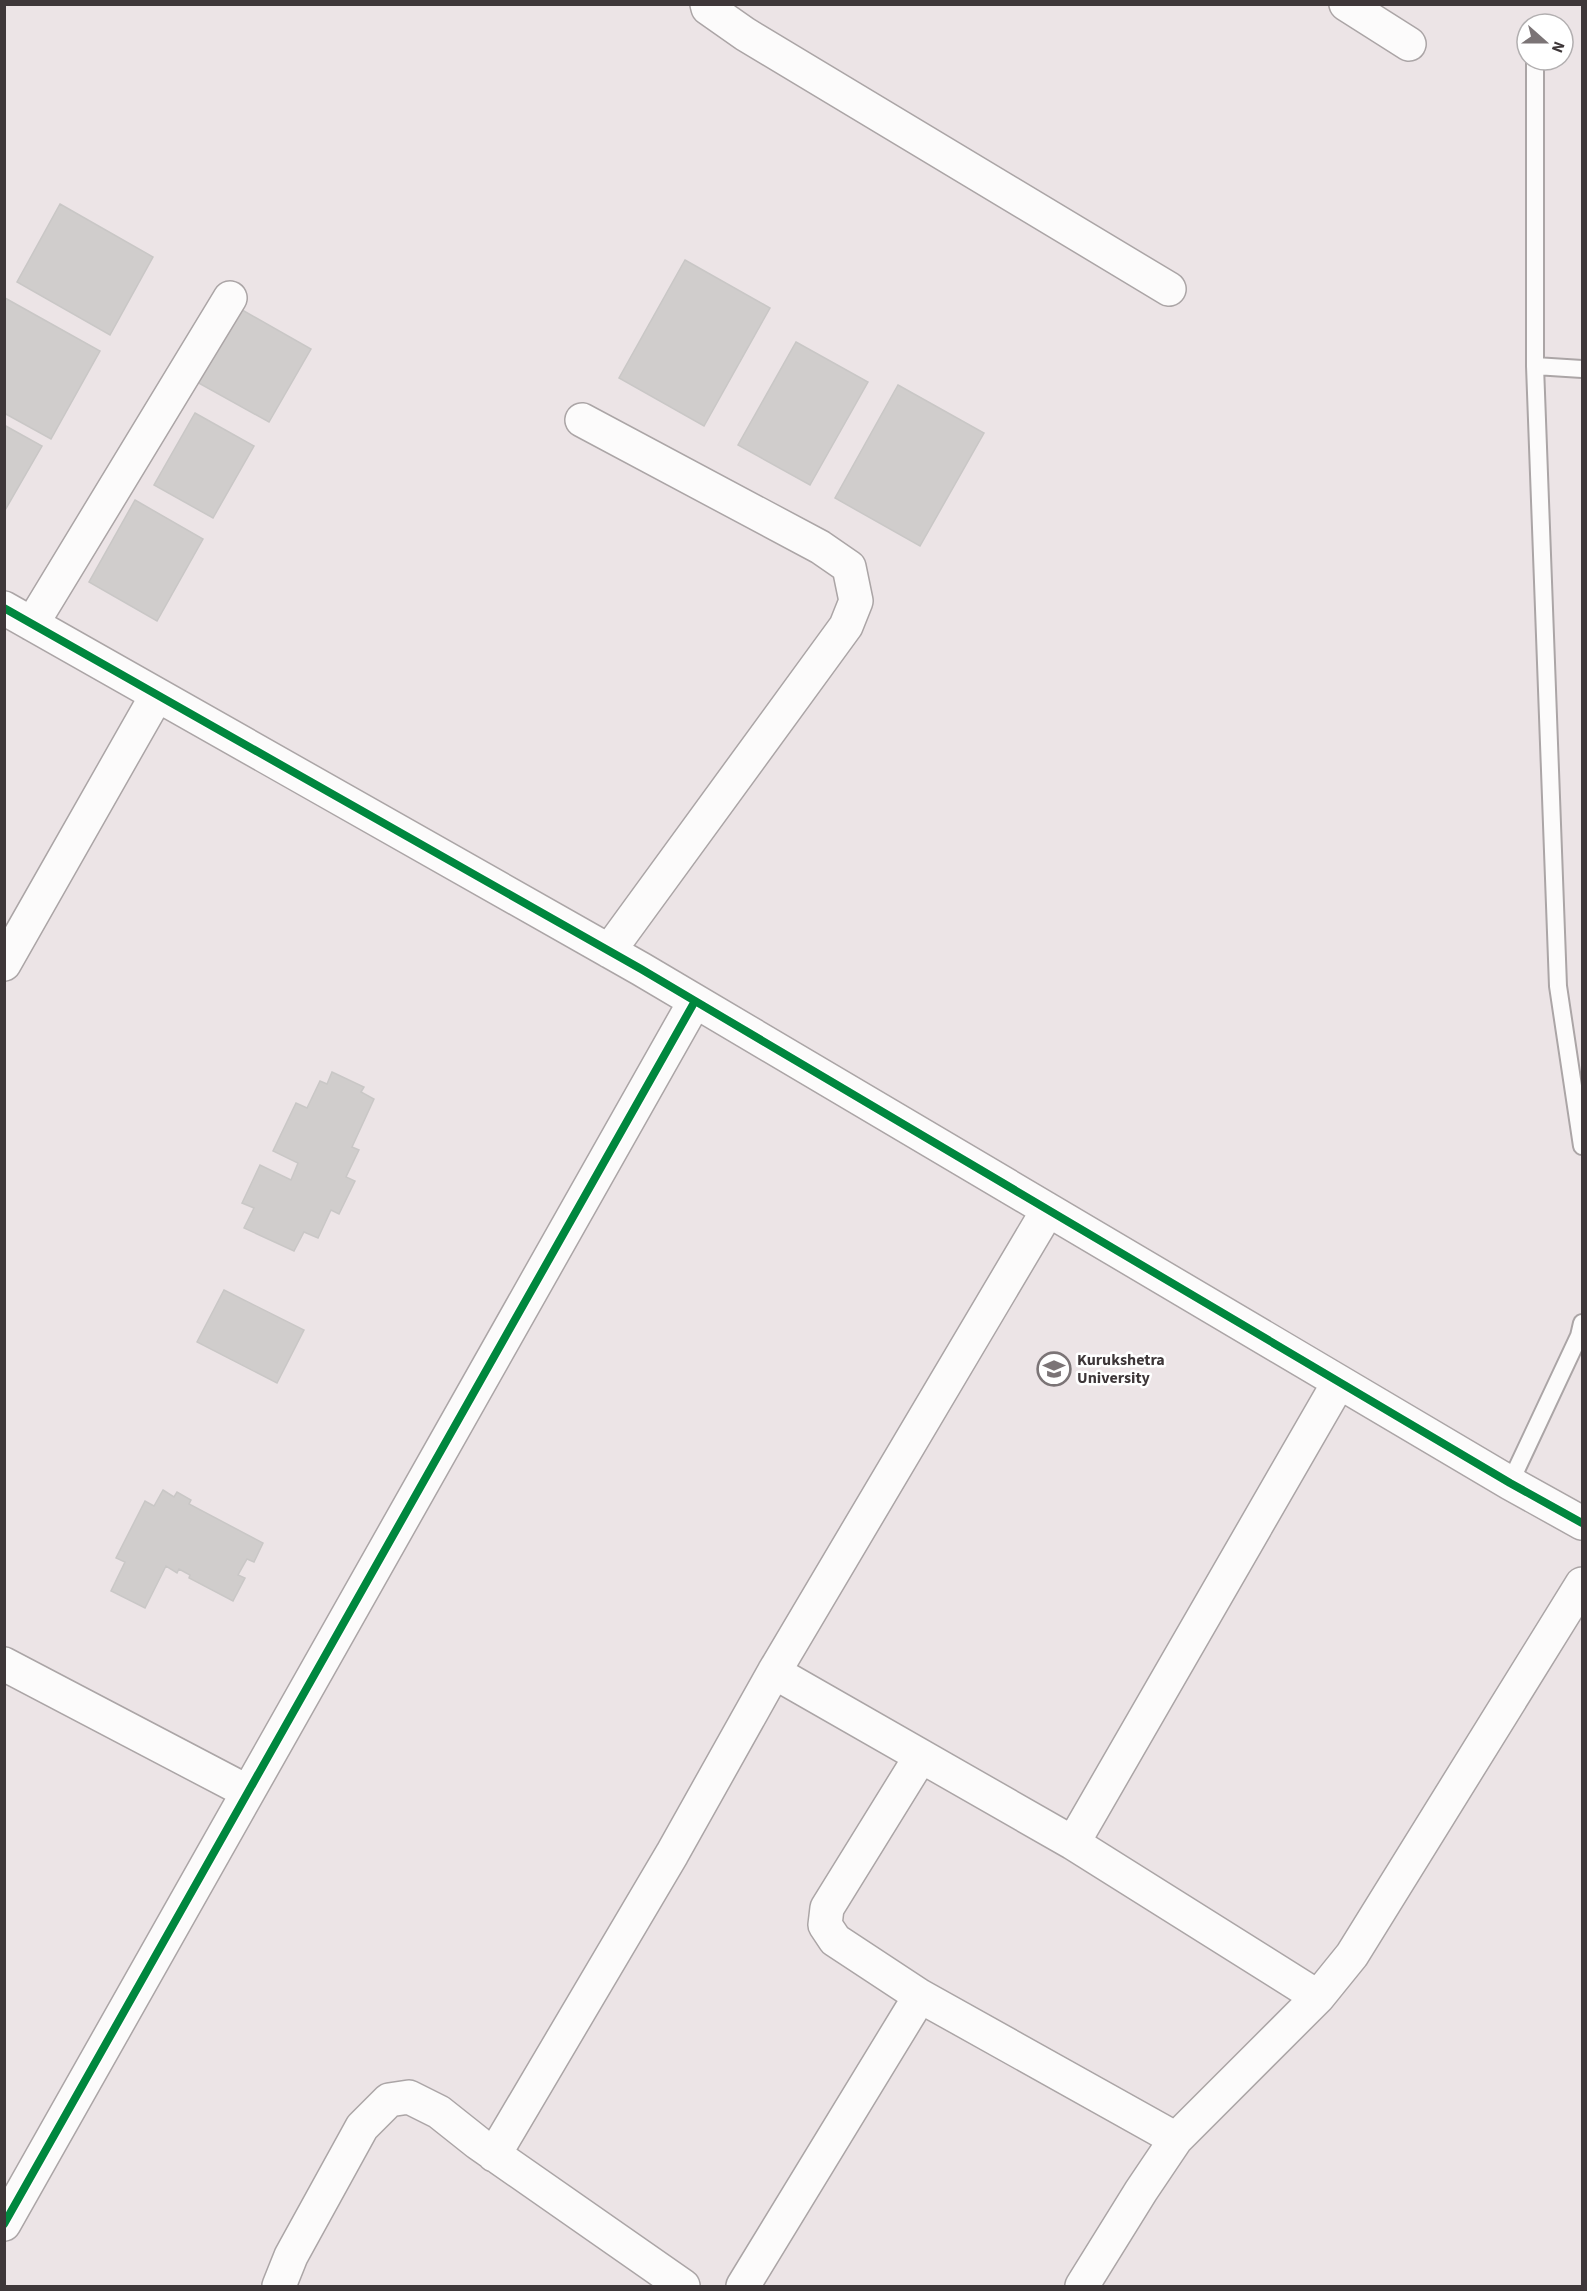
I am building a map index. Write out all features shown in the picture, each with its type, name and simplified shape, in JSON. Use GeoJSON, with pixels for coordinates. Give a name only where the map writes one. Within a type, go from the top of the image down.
{"type":"FeatureCollection","features":[{"type":"Feature","properties":{"kind":"street"},"geometry":{"type":"LineString","coordinates":[[707,4],[708,8],[745,34],[1169,289]]}},
{"type":"Feature","properties":{"kind":"street"},"geometry":{"type":"LineString","coordinates":[[1346,4],[1409,44]]}},
{"type":"Feature","properties":{"kind":"street"},"geometry":{"type":"LineString","coordinates":[[230,298],[18,616],[695,1000],[1339,1382],[1582,1523]]}},
{"type":"Feature","properties":{"kind":"street"},"geometry":{"type":"LineString","coordinates":[[582,420],[820,547],[849,567],[856,601],[846,626],[609,951]]}},
{"type":"Feature","properties":{"kind":"street"},"geometry":{"type":"LineString","coordinates":[[4,963],[157,695]]}},
{"type":"Feature","properties":{"kind":"street"},"geometry":{"type":"LineString","coordinates":[[4,2224],[695,1000]]}},
{"type":"Feature","properties":{"kind":"street"},"geometry":{"type":"LineString","coordinates":[[494,2155],[672,1854],[774,1672],[1048,1210]]}},
{"type":"Feature","properties":{"kind":"street"},"geometry":{"type":"LineString","coordinates":[[1073,1843],[1339,1382]]}},
{"type":"Feature","properties":{"kind":"street"},"geometry":{"type":"LineString","coordinates":[[1082,2286],[1176,2139],[1318,1997],[1352,1955],[1582,1584]]}},
{"type":"Feature","properties":{"kind":"street"},"geometry":{"type":"LineString","coordinates":[[4,1664],[248,1792]]}},
{"type":"Feature","properties":{"kind":"street"},"geometry":{"type":"LineString","coordinates":[[774,1672],[1073,1843],[1318,1997]]}},
{"type":"Feature","properties":{"kind":"street"},"geometry":{"type":"LineString","coordinates":[[921,1756],[826,1908],[825,1924],[834,1940],[920,1996],[1176,2139]]}},
{"type":"Feature","properties":{"kind":"street"},"geometry":{"type":"LineString","coordinates":[[743,2286],[920,1996]]}},
{"type":"Feature","properties":{"kind":"street"},"geometry":{"type":"LineString","coordinates":[[279,2286],[291,2256],[362,2127],[389,2100],[409,2097],[439,2112],[665,2282]]}},
{"type":"Feature","properties":{"kind":"lane"},"geometry":{"type":"LineString","coordinates":[[1535,72],[1535,366],[1558,986],[1582,1146]]}},
{"type":"Feature","properties":{"kind":"lane"},"geometry":{"type":"LineString","coordinates":[[1535,366],[1582,369]]}},
{"type":"Feature","properties":{"kind":"lane"},"geometry":{"type":"LineString","coordinates":[[1510,1482],[1579,1336],[1582,1323]]}},
{"type":"Feature","properties":{"kind":"building"},"geometry":{"type":"Polygon","coordinates":[[[60,204],[153,257],[110,335],[17,282],[60,204]]]}},
{"type":"Feature","properties":{"kind":"building"},"geometry":{"type":"Polygon","coordinates":[[[685,260],[770,308],[704,426],[619,378],[685,260]]]}},
{"type":"Feature","properties":{"kind":"building"},"geometry":{"type":"Polygon","coordinates":[[[5,298],[100,351],[51,439],[4,413],[5,298]]]}},
{"type":"Feature","properties":{"kind":"building"},"geometry":{"type":"Polygon","coordinates":[[[237,307],[311,349],[269,422],[195,381],[237,307]]]}},
{"type":"Feature","properties":{"kind":"building"},"geometry":{"type":"Polygon","coordinates":[[[796,342],[868,382],[810,485],[738,445],[796,342]]]}},
{"type":"Feature","properties":{"kind":"building"},"geometry":{"type":"Polygon","coordinates":[[[898,385],[984,433],[920,546],[835,498],[898,385]]]}},
{"type":"Feature","properties":{"kind":"building"},"geometry":{"type":"Polygon","coordinates":[[[195,413],[254,446],[213,518],[154,485],[195,413]]]}},
{"type":"Feature","properties":{"kind":"building"},"geometry":{"type":"Polygon","coordinates":[[[4,425],[42,446],[4,512],[4,425]]]}},
{"type":"Feature","properties":{"kind":"building"},"geometry":{"type":"Polygon","coordinates":[[[135,500],[203,539],[157,621],[89,582],[135,500]]]}},
{"type":"Feature","properties":{"kind":"building"},"geometry":{"type":"Polygon","coordinates":[[[332,1072],[364,1087],[361,1092],[374,1099],[352,1147],[359,1150],[346,1177],[355,1181],[339,1214],[331,1210],[318,1238],[304,1232],[294,1251],[244,1228],[254,1208],[242,1203],[260,1165],[291,1180],[298,1163],[273,1151],[296,1103],[307,1108],[320,1081],[327,1084],[332,1072]]]}},
{"type":"Feature","properties":{"kind":"building"},"geometry":{"type":"Polygon","coordinates":[[[224,1290],[304,1330],[277,1383],[197,1342],[224,1290]]]}},
{"type":"Feature","properties":{"kind":"building"},"geometry":{"type":"Polygon","coordinates":[[[163,1490],[174,1497],[177,1492],[191,1500],[189,1504],[263,1543],[254,1562],[247,1559],[238,1575],[245,1578],[233,1601],[189,1578],[190,1575],[179,1569],[177,1573],[166,1566],[145,1608],[111,1591],[125,1562],[116,1558],[145,1501],[154,1506],[163,1490]]]}},
{"type":"Feature","properties":{"kind":"cycle path"},"geometry":{"type":"LineString","coordinates":[[4,608],[641,969],[1510,1483],[1582,1523]]}},
{"type":"Feature","properties":{"kind":"cycle path"},"geometry":{"type":"LineString","coordinates":[[4,2224],[695,1001]]}},
{"type":"Feature","properties":{"kind":"place","name":"Kurukshetra University"},"geometry":{"type":"Point","coordinates":[1054,1369]}}]}
